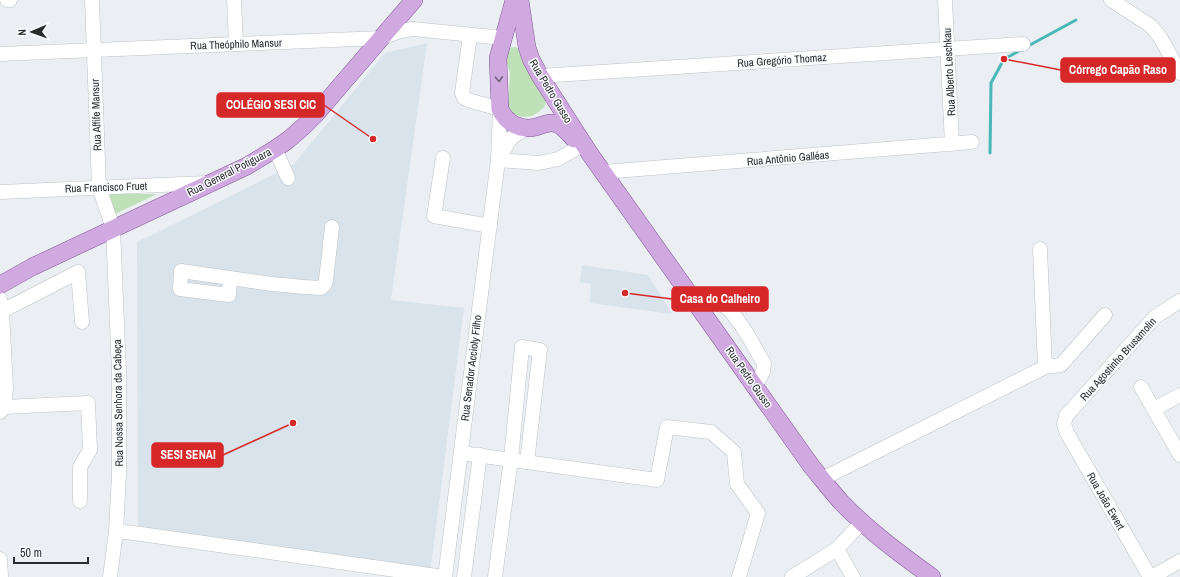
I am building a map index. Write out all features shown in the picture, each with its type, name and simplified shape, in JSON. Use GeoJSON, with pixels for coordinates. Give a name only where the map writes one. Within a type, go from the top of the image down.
{"type":"FeatureCollection","features":[{"type":"Feature","properties":{"kind":"main road","name":"Rua General Potiguara"},"geometry":{"type":"LineString","coordinates":[[0,285],[32,267],[113,228],[241,169],[275,149],[303,127],[316,114],[414,0]]}},
{"type":"Feature","properties":{"kind":"main road"},"geometry":{"type":"LineString","coordinates":[[500,109],[498,58],[514,0]]}},
{"type":"Feature","properties":{"kind":"main road","name":"Rua Pedro Gusso"},"geometry":{"type":"LineString","coordinates":[[520,0],[526,39],[531,59],[586,150],[822,480],[840,501],[862,522],[890,546],[932,577]]}},
{"type":"Feature","properties":{"kind":"main road"},"geometry":{"type":"LineString","coordinates":[[504,38],[515,34],[523,36],[526,39]]}},
{"type":"Feature","properties":{"kind":"main road"},"geometry":{"type":"LineString","coordinates":[[534,126],[549,120],[558,103]]}},
{"type":"Feature","properties":{"kind":"main road","name":"Rua Pedro Gusso"},"geometry":{"type":"LineString","coordinates":[[500,109],[503,115],[512,124],[534,126],[553,123],[558,124],[586,150]]}},
{"type":"Feature","properties":{"kind":"street","name":"Rua Affife Mansur"},"geometry":{"type":"LineString","coordinates":[[92,0],[99,187],[113,228]]}},
{"type":"Feature","properties":{"kind":"street"},"geometry":{"type":"LineString","coordinates":[[234,0],[236,44]]}},
{"type":"Feature","properties":{"kind":"street","name":"Rua Alberto Leschkau"},"geometry":{"type":"LineString","coordinates":[[945,0],[952,144]]}},
{"type":"Feature","properties":{"kind":"street"},"geometry":{"type":"LineString","coordinates":[[1111,0],[1144,20],[1151,26],[1160,37],[1180,73]]}},
{"type":"Feature","properties":{"kind":"street","name":"Rua Theóphilo Mansur"},"geometry":{"type":"LineString","coordinates":[[0,54],[382,38],[400,31],[414,29],[504,38]]}},
{"type":"Feature","properties":{"kind":"street"},"geometry":{"type":"LineString","coordinates":[[470,35],[462,93],[464,98],[500,109]]}},
{"type":"Feature","properties":{"kind":"street","name":"Rua Theóphilo Mansur"},"geometry":{"type":"LineString","coordinates":[[470,35],[486,44],[498,58]]}},
{"type":"Feature","properties":{"kind":"street","name":"Rua Gregório Thomaz"},"geometry":{"type":"LineString","coordinates":[[540,76],[1023,44]]}},
{"type":"Feature","properties":{"kind":"street","name":"Rua Senador Accioly Filho"},"geometry":{"type":"LineString","coordinates":[[444,577],[498,160],[500,109]]}},
{"type":"Feature","properties":{"kind":"street","name":"Rua Senador Accioly Filho"},"geometry":{"type":"LineString","coordinates":[[498,160],[502,150],[511,138],[534,126]]}},
{"type":"Feature","properties":{"kind":"street","name":"Rua Antônio Galléas"},"geometry":{"type":"LineString","coordinates":[[603,172],[972,142]]}},
{"type":"Feature","properties":{"kind":"street"},"geometry":{"type":"LineString","coordinates":[[275,149],[288,178]]}},
{"type":"Feature","properties":{"kind":"street"},"geometry":{"type":"LineString","coordinates":[[498,160],[539,163],[558,159],[586,150]]}},
{"type":"Feature","properties":{"kind":"street"},"geometry":{"type":"LineString","coordinates":[[442,158],[434,216],[490,226]]}},
{"type":"Feature","properties":{"kind":"street","name":"Rua Francisco Fruet"},"geometry":{"type":"LineString","coordinates":[[0,192],[212,183]]}},
{"type":"Feature","properties":{"kind":"street"},"geometry":{"type":"LineString","coordinates":[[230,278],[272,284],[321,288],[325,284],[332,227]]}},
{"type":"Feature","properties":{"kind":"street","name":"Rua Nossa Senhora da Cabeça"},"geometry":{"type":"LineString","coordinates":[[110,577],[116,531],[119,475],[120,404],[113,228]]}},
{"type":"Feature","properties":{"kind":"street"},"geometry":{"type":"LineString","coordinates":[[1040,249],[1045,367]]}},
{"type":"Feature","properties":{"kind":"street"},"geometry":{"type":"LineString","coordinates":[[80,501],[80,467],[90,450],[88,402],[2,410],[6,388],[1,305],[78,272],[82,322]]}},
{"type":"Feature","properties":{"kind":"street","name":"Rua Agostinho Brusamolin"},"geometry":{"type":"LineString","coordinates":[[1064,424],[1066,416],[1155,317],[1180,301]]}},
{"type":"Feature","properties":{"kind":"street"},"geometry":{"type":"LineString","coordinates":[[696,303],[724,306],[734,315],[764,363],[763,372],[755,386]]}},
{"type":"Feature","properties":{"kind":"street"},"geometry":{"type":"LineString","coordinates":[[822,480],[1045,367],[1061,365],[1106,315]]}},
{"type":"Feature","properties":{"kind":"street"},"geometry":{"type":"LineString","coordinates":[[495,577],[511,459],[522,347],[540,350],[527,462]]}},
{"type":"Feature","properties":{"kind":"street"},"geometry":{"type":"LineString","coordinates":[[1141,386],[1180,455]]}},
{"type":"Feature","properties":{"kind":"street"},"geometry":{"type":"LineString","coordinates":[[1154,409],[1180,395]]}},
{"type":"Feature","properties":{"kind":"street","name":"Rua João Ewert"},"geometry":{"type":"LineString","coordinates":[[1064,424],[1067,433],[1151,577]]}},
{"type":"Feature","properties":{"kind":"street"},"geometry":{"type":"LineString","coordinates":[[461,452],[657,480],[667,427],[710,432],[734,452],[737,484],[758,513],[739,577]]}},
{"type":"Feature","properties":{"kind":"street"},"geometry":{"type":"LineString","coordinates":[[464,577],[480,455]]}},
{"type":"Feature","properties":{"kind":"street"},"geometry":{"type":"LineString","coordinates":[[792,577],[837,549],[862,522]]}},
{"type":"Feature","properties":{"kind":"street"},"geometry":{"type":"LineString","coordinates":[[116,531],[444,577]]}},
{"type":"Feature","properties":{"kind":"street"},"geometry":{"type":"LineString","coordinates":[[837,549],[853,577]]}},
{"type":"Feature","properties":{"kind":"street"},"geometry":{"type":"LineString","coordinates":[[0,559],[1,577]]}},
{"type":"Feature","properties":{"kind":"street"},"geometry":{"type":"LineString","coordinates":[[1151,577],[1180,561]]}},
{"type":"Feature","properties":{"kind":"shaded area"},"geometry":{"type":"Polygon","coordinates":[[[427,43],[391,300],[464,308],[430,574],[138,539],[137,242],[294,164],[385,53],[427,43]]]}},
{"type":"Feature","properties":{"kind":"shaded area"},"geometry":{"type":"Polygon","coordinates":[[[582,265],[648,275],[672,314],[590,303],[591,284],[580,282],[582,265]]]}},
{"type":"Feature","properties":{"kind":"green space"},"geometry":{"type":"Polygon","coordinates":[[[515,47],[521,49],[547,98],[544,107],[532,116],[522,117],[513,114],[508,107],[510,73],[506,60],[509,48],[515,47]]]}},
{"type":"Feature","properties":{"kind":"green space"},"geometry":{"type":"Polygon","coordinates":[[[108,194],[157,194],[115,214],[108,194]]]}},
{"type":"Feature","properties":{"kind":"waterway"},"geometry":{"type":"LineString","coordinates":[[1028,46],[1076,20]]}},
{"type":"Feature","properties":{"kind":"waterway"},"geometry":{"type":"LineString","coordinates":[[990,153],[991,83],[1004,59],[1021,50]]}},
{"type":"Feature","properties":{"kind":"place","name":"Córrego Capão Raso"},"geometry":{"type":"Point","coordinates":[1004,59]}},
{"type":"Feature","properties":{"kind":"place","name":"COLÉGIO SESI CIC"},"geometry":{"type":"Point","coordinates":[373,139]}},
{"type":"Feature","properties":{"kind":"place","name":"Casa do Calheiro"},"geometry":{"type":"Point","coordinates":[625,293]}},
{"type":"Feature","properties":{"kind":"place","name":"SESI SENAI"},"geometry":{"type":"Point","coordinates":[293,423]}}]}
